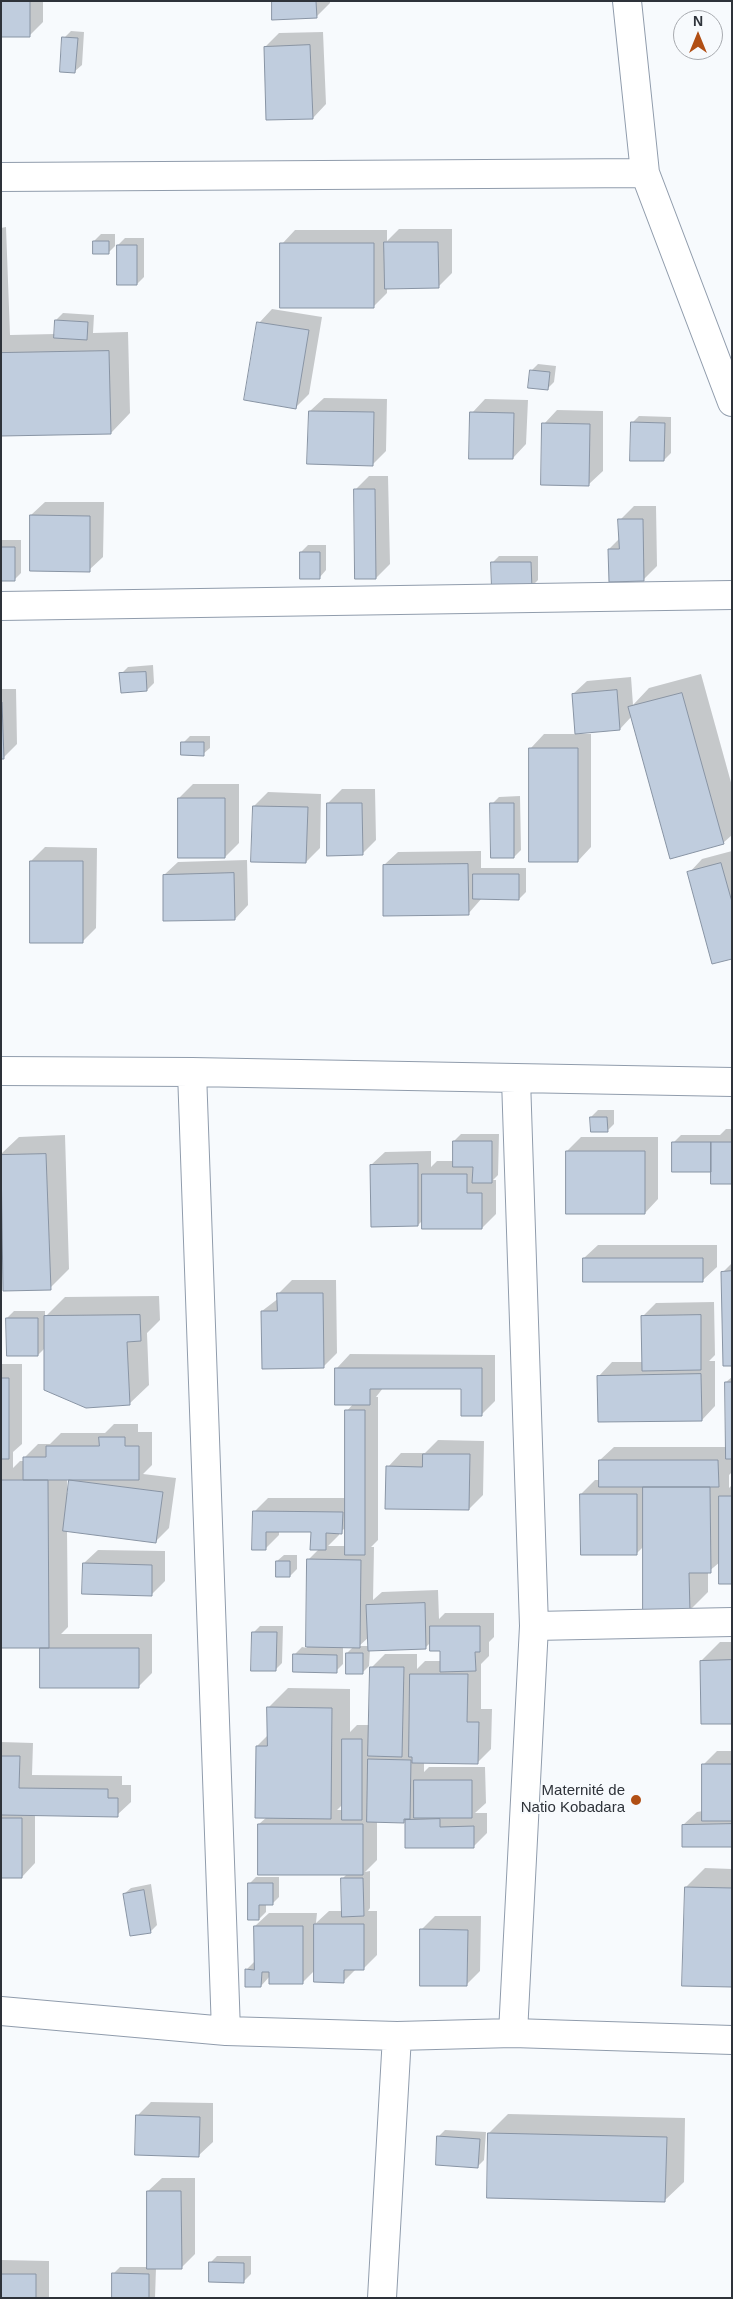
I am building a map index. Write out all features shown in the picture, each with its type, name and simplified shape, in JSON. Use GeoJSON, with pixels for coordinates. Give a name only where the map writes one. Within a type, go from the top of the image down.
{"type":"FeatureCollection","features":[{"type":"Feature","properties":{"kind":"street"},"geometry":{"type":"LineString","coordinates":[[627,1],[645,173],[732,402]]}},
{"type":"Feature","properties":{"kind":"street"},"geometry":{"type":"LineString","coordinates":[[1,177],[645,173]]}},
{"type":"Feature","properties":{"kind":"street"},"geometry":{"type":"LineString","coordinates":[[1,606],[732,595]]}},
{"type":"Feature","properties":{"kind":"street"},"geometry":{"type":"LineString","coordinates":[[1,1071],[192,1072],[732,1082]]}},
{"type":"Feature","properties":{"kind":"street"},"geometry":{"type":"LineString","coordinates":[[192,1072],[226,2031]]}},
{"type":"Feature","properties":{"kind":"street"},"geometry":{"type":"LineString","coordinates":[[513,2033],[534,1626],[516,1079]]}},
{"type":"Feature","properties":{"kind":"street"},"geometry":{"type":"LineString","coordinates":[[534,1626],[732,1622]]}},
{"type":"Feature","properties":{"kind":"street"},"geometry":{"type":"LineString","coordinates":[[1,2011],[226,2031],[397,2036],[513,2033],[732,2040]]}},
{"type":"Feature","properties":{"kind":"street"},"geometry":{"type":"LineString","coordinates":[[382,2298],[397,2036]]}},
{"type":"Feature","properties":{"kind":"building"},"geometry":{"type":"Polygon","coordinates":[[[1,1],[30,1],[30,37],[1,37],[1,1]]]}},
{"type":"Feature","properties":{"kind":"building"},"geometry":{"type":"Polygon","coordinates":[[[272,1],[316,1],[317,18],[272,20],[272,1]]]}},
{"type":"Feature","properties":{"kind":"building"},"geometry":{"type":"Polygon","coordinates":[[[62,37],[78,38],[75,73],[60,72],[62,37]]]}},
{"type":"Feature","properties":{"kind":"building"},"geometry":{"type":"Polygon","coordinates":[[[310,45],[313,119],[266,120],[264,47],[310,45]]]}},
{"type":"Feature","properties":{"kind":"building"},"geometry":{"type":"Polygon","coordinates":[[[93,241],[109,241],[109,254],[93,254],[93,241]]]}},
{"type":"Feature","properties":{"kind":"building"},"geometry":{"type":"Polygon","coordinates":[[[384,242],[438,242],[439,288],[385,289],[384,242]]]}},
{"type":"Feature","properties":{"kind":"building"},"geometry":{"type":"Polygon","coordinates":[[[280,243],[374,243],[374,308],[280,308],[280,243]]]}},
{"type":"Feature","properties":{"kind":"building"},"geometry":{"type":"Polygon","coordinates":[[[117,245],[137,245],[137,285],[117,285],[117,245]]]}},
{"type":"Feature","properties":{"kind":"building"},"geometry":{"type":"Polygon","coordinates":[[[55,320],[88,322],[87,340],[54,338],[55,320]]]}},
{"type":"Feature","properties":{"kind":"building"},"geometry":{"type":"Polygon","coordinates":[[[257,322],[309,330],[296,409],[244,400],[257,322]]]}},
{"type":"Feature","properties":{"kind":"building"},"geometry":{"type":"Polygon","coordinates":[[[109,351],[111,434],[1,436],[1,353],[109,351]]]}},
{"type":"Feature","properties":{"kind":"building"},"geometry":{"type":"Polygon","coordinates":[[[530,370],[550,372],[548,390],[528,388],[530,370]]]}},
{"type":"Feature","properties":{"kind":"building"},"geometry":{"type":"Polygon","coordinates":[[[309,411],[374,412],[373,466],[307,464],[309,411]]]}},
{"type":"Feature","properties":{"kind":"building"},"geometry":{"type":"Polygon","coordinates":[[[470,412],[514,413],[513,459],[469,459],[470,412]]]}},
{"type":"Feature","properties":{"kind":"building"},"geometry":{"type":"Polygon","coordinates":[[[631,422],[665,423],[664,461],[630,461],[631,422]]]}},
{"type":"Feature","properties":{"kind":"building"},"geometry":{"type":"Polygon","coordinates":[[[542,423],[590,424],[589,486],[541,485],[542,423]]]}},
{"type":"Feature","properties":{"kind":"building"},"geometry":{"type":"Polygon","coordinates":[[[354,489],[375,489],[376,579],[355,579],[354,489]]]}},
{"type":"Feature","properties":{"kind":"building"},"geometry":{"type":"Polygon","coordinates":[[[30,515],[90,516],[90,572],[30,571],[30,515]]]}},
{"type":"Feature","properties":{"kind":"building"},"geometry":{"type":"Polygon","coordinates":[[[618,519],[643,519],[644,581],[609,582],[608,549],[619,549],[618,519]]]}},
{"type":"Feature","properties":{"kind":"building"},"geometry":{"type":"Polygon","coordinates":[[[1,547],[15,547],[15,581],[1,581],[1,547]]]}},
{"type":"Feature","properties":{"kind":"building"},"geometry":{"type":"Polygon","coordinates":[[[300,552],[320,552],[320,579],[300,579],[300,552]]]}},
{"type":"Feature","properties":{"kind":"building"},"geometry":{"type":"Polygon","coordinates":[[[491,562],[531,562],[532,589],[492,589],[491,562]]]}},
{"type":"Feature","properties":{"kind":"building"},"geometry":{"type":"Polygon","coordinates":[[[146,672],[147,691],[121,693],[119,673],[146,672]]]}},
{"type":"Feature","properties":{"kind":"building"},"geometry":{"type":"Polygon","coordinates":[[[617,690],[620,730],[575,734],[572,694],[617,690]]]}},
{"type":"Feature","properties":{"kind":"building"},"geometry":{"type":"Polygon","coordinates":[[[682,693],[724,844],[670,859],[628,707],[682,693]]]}},
{"type":"Feature","properties":{"kind":"building"},"geometry":{"type":"Polygon","coordinates":[[[2,702],[4,759],[1,759],[2,702]]]}},
{"type":"Feature","properties":{"kind":"building"},"geometry":{"type":"Polygon","coordinates":[[[181,742],[204,742],[204,756],[181,755],[181,742]]]}},
{"type":"Feature","properties":{"kind":"building"},"geometry":{"type":"Polygon","coordinates":[[[529,748],[578,748],[578,862],[529,862],[529,748]]]}},
{"type":"Feature","properties":{"kind":"building"},"geometry":{"type":"Polygon","coordinates":[[[178,798],[225,798],[225,858],[178,858],[178,798]]]}},
{"type":"Feature","properties":{"kind":"building"},"geometry":{"type":"Polygon","coordinates":[[[327,803],[362,803],[363,855],[327,856],[327,803]]]}},
{"type":"Feature","properties":{"kind":"building"},"geometry":{"type":"Polygon","coordinates":[[[490,803],[514,803],[514,858],[491,858],[490,803]]]}},
{"type":"Feature","properties":{"kind":"building"},"geometry":{"type":"Polygon","coordinates":[[[253,806],[308,807],[306,863],[251,862],[253,806]]]}},
{"type":"Feature","properties":{"kind":"building"},"geometry":{"type":"Polygon","coordinates":[[[30,861],[83,861],[83,943],[30,943],[30,861]]]}},
{"type":"Feature","properties":{"kind":"building"},"geometry":{"type":"Polygon","coordinates":[[[721,863],[732,902],[732,959],[712,964],[687,872],[721,863]]]}},
{"type":"Feature","properties":{"kind":"building"},"geometry":{"type":"Polygon","coordinates":[[[468,864],[469,915],[383,916],[383,865],[468,864]]]}},
{"type":"Feature","properties":{"kind":"building"},"geometry":{"type":"Polygon","coordinates":[[[234,873],[235,920],[163,921],[163,875],[234,873]]]}},
{"type":"Feature","properties":{"kind":"building"},"geometry":{"type":"Polygon","coordinates":[[[473,874],[519,874],[519,900],[473,899],[473,874]]]}},
{"type":"Feature","properties":{"kind":"building"},"geometry":{"type":"Polygon","coordinates":[[[590,1117],[607,1117],[608,1132],[591,1132],[590,1117]]]}},
{"type":"Feature","properties":{"kind":"building"},"geometry":{"type":"Polygon","coordinates":[[[453,1141],[492,1141],[492,1183],[472,1183],[473,1167],[453,1167],[453,1141]]]}},
{"type":"Feature","properties":{"kind":"building"},"geometry":{"type":"Polygon","coordinates":[[[672,1142],[711,1142],[711,1172],[672,1172],[672,1142]]]}},
{"type":"Feature","properties":{"kind":"building"},"geometry":{"type":"Polygon","coordinates":[[[711,1142],[732,1142],[732,1184],[711,1184],[711,1142]]]}},
{"type":"Feature","properties":{"kind":"building"},"geometry":{"type":"Polygon","coordinates":[[[566,1151],[645,1151],[645,1214],[566,1214],[566,1151]]]}},
{"type":"Feature","properties":{"kind":"building"},"geometry":{"type":"Polygon","coordinates":[[[46,1154],[51,1290],[3,1291],[1,1155],[46,1154]]]}},
{"type":"Feature","properties":{"kind":"building"},"geometry":{"type":"Polygon","coordinates":[[[418,1164],[418,1226],[371,1227],[370,1165],[418,1164]]]}},
{"type":"Feature","properties":{"kind":"building"},"geometry":{"type":"Polygon","coordinates":[[[422,1174],[467,1174],[467,1193],[482,1193],[482,1229],[422,1229],[422,1174]]]}},
{"type":"Feature","properties":{"kind":"building"},"geometry":{"type":"Polygon","coordinates":[[[583,1258],[703,1258],[703,1282],[583,1282],[583,1258]]]}},
{"type":"Feature","properties":{"kind":"building"},"geometry":{"type":"Polygon","coordinates":[[[732,1271],[732,1366],[723,1366],[721,1272],[732,1271]]]}},
{"type":"Feature","properties":{"kind":"building"},"geometry":{"type":"Polygon","coordinates":[[[277,1293],[323,1293],[324,1368],[262,1369],[261,1311],[277,1311],[277,1293]]]}},
{"type":"Feature","properties":{"kind":"building"},"geometry":{"type":"Polygon","coordinates":[[[140,1315],[141,1341],[127,1342],[130,1405],[86,1408],[44,1390],[44,1316],[140,1315]]]}},
{"type":"Feature","properties":{"kind":"building"},"geometry":{"type":"Polygon","coordinates":[[[701,1315],[701,1370],[642,1371],[641,1316],[701,1315]]]}},
{"type":"Feature","properties":{"kind":"building"},"geometry":{"type":"Polygon","coordinates":[[[6,1318],[38,1318],[38,1356],[7,1356],[6,1318]]]}},
{"type":"Feature","properties":{"kind":"building"},"geometry":{"type":"Polygon","coordinates":[[[335,1368],[482,1368],[482,1416],[461,1416],[461,1389],[370,1389],[370,1405],[335,1405],[335,1368]]]}},
{"type":"Feature","properties":{"kind":"building"},"geometry":{"type":"Polygon","coordinates":[[[701,1374],[702,1421],[598,1422],[597,1376],[701,1374]]]}},
{"type":"Feature","properties":{"kind":"building"},"geometry":{"type":"Polygon","coordinates":[[[1,1378],[9,1378],[9,1459],[1,1459],[1,1378]]]}},
{"type":"Feature","properties":{"kind":"building"},"geometry":{"type":"Polygon","coordinates":[[[725,1382],[732,1382],[732,1459],[726,1459],[725,1382]]]}},
{"type":"Feature","properties":{"kind":"building"},"geometry":{"type":"Polygon","coordinates":[[[345,1410],[365,1410],[365,1555],[345,1555],[345,1410]]]}},
{"type":"Feature","properties":{"kind":"building"},"geometry":{"type":"Polygon","coordinates":[[[99,1437],[125,1437],[125,1446],[139,1446],[139,1480],[23,1480],[23,1457],[46,1457],[46,1446],[99,1446],[99,1437]]]}},
{"type":"Feature","properties":{"kind":"building"},"geometry":{"type":"Polygon","coordinates":[[[423,1454],[470,1454],[469,1510],[385,1509],[386,1466],[422,1467],[423,1454]]]}},
{"type":"Feature","properties":{"kind":"building"},"geometry":{"type":"Polygon","coordinates":[[[599,1460],[718,1460],[719,1487],[599,1487],[599,1460]]]}},
{"type":"Feature","properties":{"kind":"building"},"geometry":{"type":"Polygon","coordinates":[[[1,1480],[48,1480],[49,1648],[1,1648],[1,1480]]]}},
{"type":"Feature","properties":{"kind":"building"},"geometry":{"type":"Polygon","coordinates":[[[69,1480],[163,1492],[156,1543],[63,1531],[69,1480]]]}},
{"type":"Feature","properties":{"kind":"building"},"geometry":{"type":"Polygon","coordinates":[[[643,1487],[710,1487],[711,1573],[689,1573],[690,1612],[643,1613],[643,1487]]]}},
{"type":"Feature","properties":{"kind":"building"},"geometry":{"type":"Polygon","coordinates":[[[580,1494],[637,1494],[637,1555],[581,1555],[580,1494]]]}},
{"type":"Feature","properties":{"kind":"building"},"geometry":{"type":"Polygon","coordinates":[[[719,1496],[732,1496],[732,1584],[719,1584],[719,1496]]]}},
{"type":"Feature","properties":{"kind":"building"},"geometry":{"type":"Polygon","coordinates":[[[253,1511],[343,1512],[342,1534],[326,1533],[326,1550],[310,1550],[311,1532],[266,1532],[266,1550],[252,1550],[253,1511]]]}},
{"type":"Feature","properties":{"kind":"building"},"geometry":{"type":"Polygon","coordinates":[[[307,1559],[361,1560],[360,1648],[306,1647],[307,1559]]]}},
{"type":"Feature","properties":{"kind":"building"},"geometry":{"type":"Polygon","coordinates":[[[276,1561],[290,1561],[290,1577],[276,1577],[276,1561]]]}},
{"type":"Feature","properties":{"kind":"building"},"geometry":{"type":"Polygon","coordinates":[[[83,1563],[152,1565],[152,1596],[82,1594],[83,1563]]]}},
{"type":"Feature","properties":{"kind":"building"},"geometry":{"type":"Polygon","coordinates":[[[425,1603],[426,1649],[368,1651],[366,1605],[425,1603]]]}},
{"type":"Feature","properties":{"kind":"building"},"geometry":{"type":"Polygon","coordinates":[[[430,1626],[480,1626],[480,1652],[475,1652],[476,1671],[440,1672],[440,1651],[430,1651],[430,1626]]]}},
{"type":"Feature","properties":{"kind":"building"},"geometry":{"type":"Polygon","coordinates":[[[252,1632],[277,1632],[276,1671],[251,1671],[252,1632]]]}},
{"type":"Feature","properties":{"kind":"building"},"geometry":{"type":"Polygon","coordinates":[[[40,1648],[139,1648],[139,1688],[40,1688],[40,1648]]]}},
{"type":"Feature","properties":{"kind":"building"},"geometry":{"type":"Polygon","coordinates":[[[346,1653],[363,1653],[363,1674],[346,1674],[346,1653]]]}},
{"type":"Feature","properties":{"kind":"building"},"geometry":{"type":"Polygon","coordinates":[[[293,1654],[337,1655],[337,1673],[293,1672],[293,1654]]]}},
{"type":"Feature","properties":{"kind":"building"},"geometry":{"type":"Polygon","coordinates":[[[732,1660],[732,1724],[701,1724],[700,1661],[732,1660]]]}},
{"type":"Feature","properties":{"kind":"building"},"geometry":{"type":"Polygon","coordinates":[[[370,1667],[404,1667],[402,1757],[368,1756],[370,1667]]]}},
{"type":"Feature","properties":{"kind":"building"},"geometry":{"type":"Polygon","coordinates":[[[410,1674],[468,1674],[467,1722],[479,1722],[478,1764],[412,1763],[412,1757],[409,1757],[410,1674]]]}},
{"type":"Feature","properties":{"kind":"building"},"geometry":{"type":"Polygon","coordinates":[[[267,1707],[332,1708],[331,1819],[255,1818],[256,1746],[267,1746],[267,1707]]]}},
{"type":"Feature","properties":{"kind":"building"},"geometry":{"type":"Polygon","coordinates":[[[342,1739],[362,1739],[362,1820],[342,1820],[342,1739]]]}},
{"type":"Feature","properties":{"kind":"building"},"geometry":{"type":"Polygon","coordinates":[[[1,1756],[20,1756],[19,1788],[108,1789],[108,1798],[118,1798],[118,1817],[1,1815],[1,1756]]]}},
{"type":"Feature","properties":{"kind":"building"},"geometry":{"type":"Polygon","coordinates":[[[368,1759],[411,1760],[410,1819],[404,1819],[404,1823],[367,1822],[368,1759]]]}},
{"type":"Feature","properties":{"kind":"building"},"geometry":{"type":"Polygon","coordinates":[[[702,1764],[732,1764],[732,1821],[702,1821],[702,1764]]]}},
{"type":"Feature","properties":{"kind":"building"},"geometry":{"type":"Polygon","coordinates":[[[414,1780],[472,1780],[472,1818],[414,1818],[414,1780]]]}},
{"type":"Feature","properties":{"kind":"building"},"geometry":{"type":"Polygon","coordinates":[[[1,1818],[22,1818],[22,1878],[1,1878],[1,1818]]]}},
{"type":"Feature","properties":{"kind":"building"},"geometry":{"type":"Polygon","coordinates":[[[440,1819],[440,1827],[474,1826],[474,1848],[405,1848],[405,1820],[440,1819]]]}},
{"type":"Feature","properties":{"kind":"building"},"geometry":{"type":"Polygon","coordinates":[[[258,1824],[363,1824],[363,1875],[258,1875],[258,1824]]]}},
{"type":"Feature","properties":{"kind":"building"},"geometry":{"type":"Polygon","coordinates":[[[732,1824],[732,1847],[682,1847],[682,1825],[732,1824]]]}},
{"type":"Feature","properties":{"kind":"building"},"geometry":{"type":"Polygon","coordinates":[[[341,1878],[363,1878],[364,1916],[342,1917],[341,1878]]]}},
{"type":"Feature","properties":{"kind":"building"},"geometry":{"type":"Polygon","coordinates":[[[248,1883],[273,1883],[273,1905],[259,1905],[259,1920],[248,1920],[248,1883]]]}},
{"type":"Feature","properties":{"kind":"building"},"geometry":{"type":"Polygon","coordinates":[[[685,1887],[732,1888],[732,1987],[682,1986],[685,1887]]]}},
{"type":"Feature","properties":{"kind":"building"},"geometry":{"type":"Polygon","coordinates":[[[144,1890],[151,1933],[130,1936],[123,1894],[144,1890]]]}},
{"type":"Feature","properties":{"kind":"building"},"geometry":{"type":"Polygon","coordinates":[[[314,1924],[364,1924],[364,1970],[344,1970],[344,1983],[314,1982],[314,1924]]]}},
{"type":"Feature","properties":{"kind":"building"},"geometry":{"type":"Polygon","coordinates":[[[254,1926],[303,1926],[303,1984],[269,1984],[269,1972],[262,1972],[261,1987],[245,1987],[245,1969],[254,1970],[254,1926]]]}},
{"type":"Feature","properties":{"kind":"building"},"geometry":{"type":"Polygon","coordinates":[[[420,1929],[468,1930],[467,1986],[420,1986],[420,1929]]]}},
{"type":"Feature","properties":{"kind":"building"},"geometry":{"type":"Polygon","coordinates":[[[136,2115],[200,2117],[199,2157],[135,2155],[136,2115]]]}},
{"type":"Feature","properties":{"kind":"building"},"geometry":{"type":"Polygon","coordinates":[[[488,2133],[667,2137],[665,2202],[487,2198],[488,2133]]]}},
{"type":"Feature","properties":{"kind":"building"},"geometry":{"type":"Polygon","coordinates":[[[437,2136],[480,2139],[478,2168],[436,2165],[437,2136]]]}},
{"type":"Feature","properties":{"kind":"building"},"geometry":{"type":"Polygon","coordinates":[[[147,2191],[181,2191],[182,2269],[147,2269],[147,2191]]]}},
{"type":"Feature","properties":{"kind":"building"},"geometry":{"type":"Polygon","coordinates":[[[209,2262],[244,2263],[244,2283],[209,2282],[209,2262]]]}},
{"type":"Feature","properties":{"kind":"building"},"geometry":{"type":"Polygon","coordinates":[[[112,2273],[149,2274],[149,2298],[112,2298],[112,2273]]]}},
{"type":"Feature","properties":{"kind":"building"},"geometry":{"type":"Polygon","coordinates":[[[1,2274],[36,2274],[36,2298],[1,2298],[1,2274]]]}},
{"type":"Feature","properties":{"kind":"place","name":"Maternité de Natio Kobadara"},"geometry":{"type":"Point","coordinates":[636,1800]}}]}
